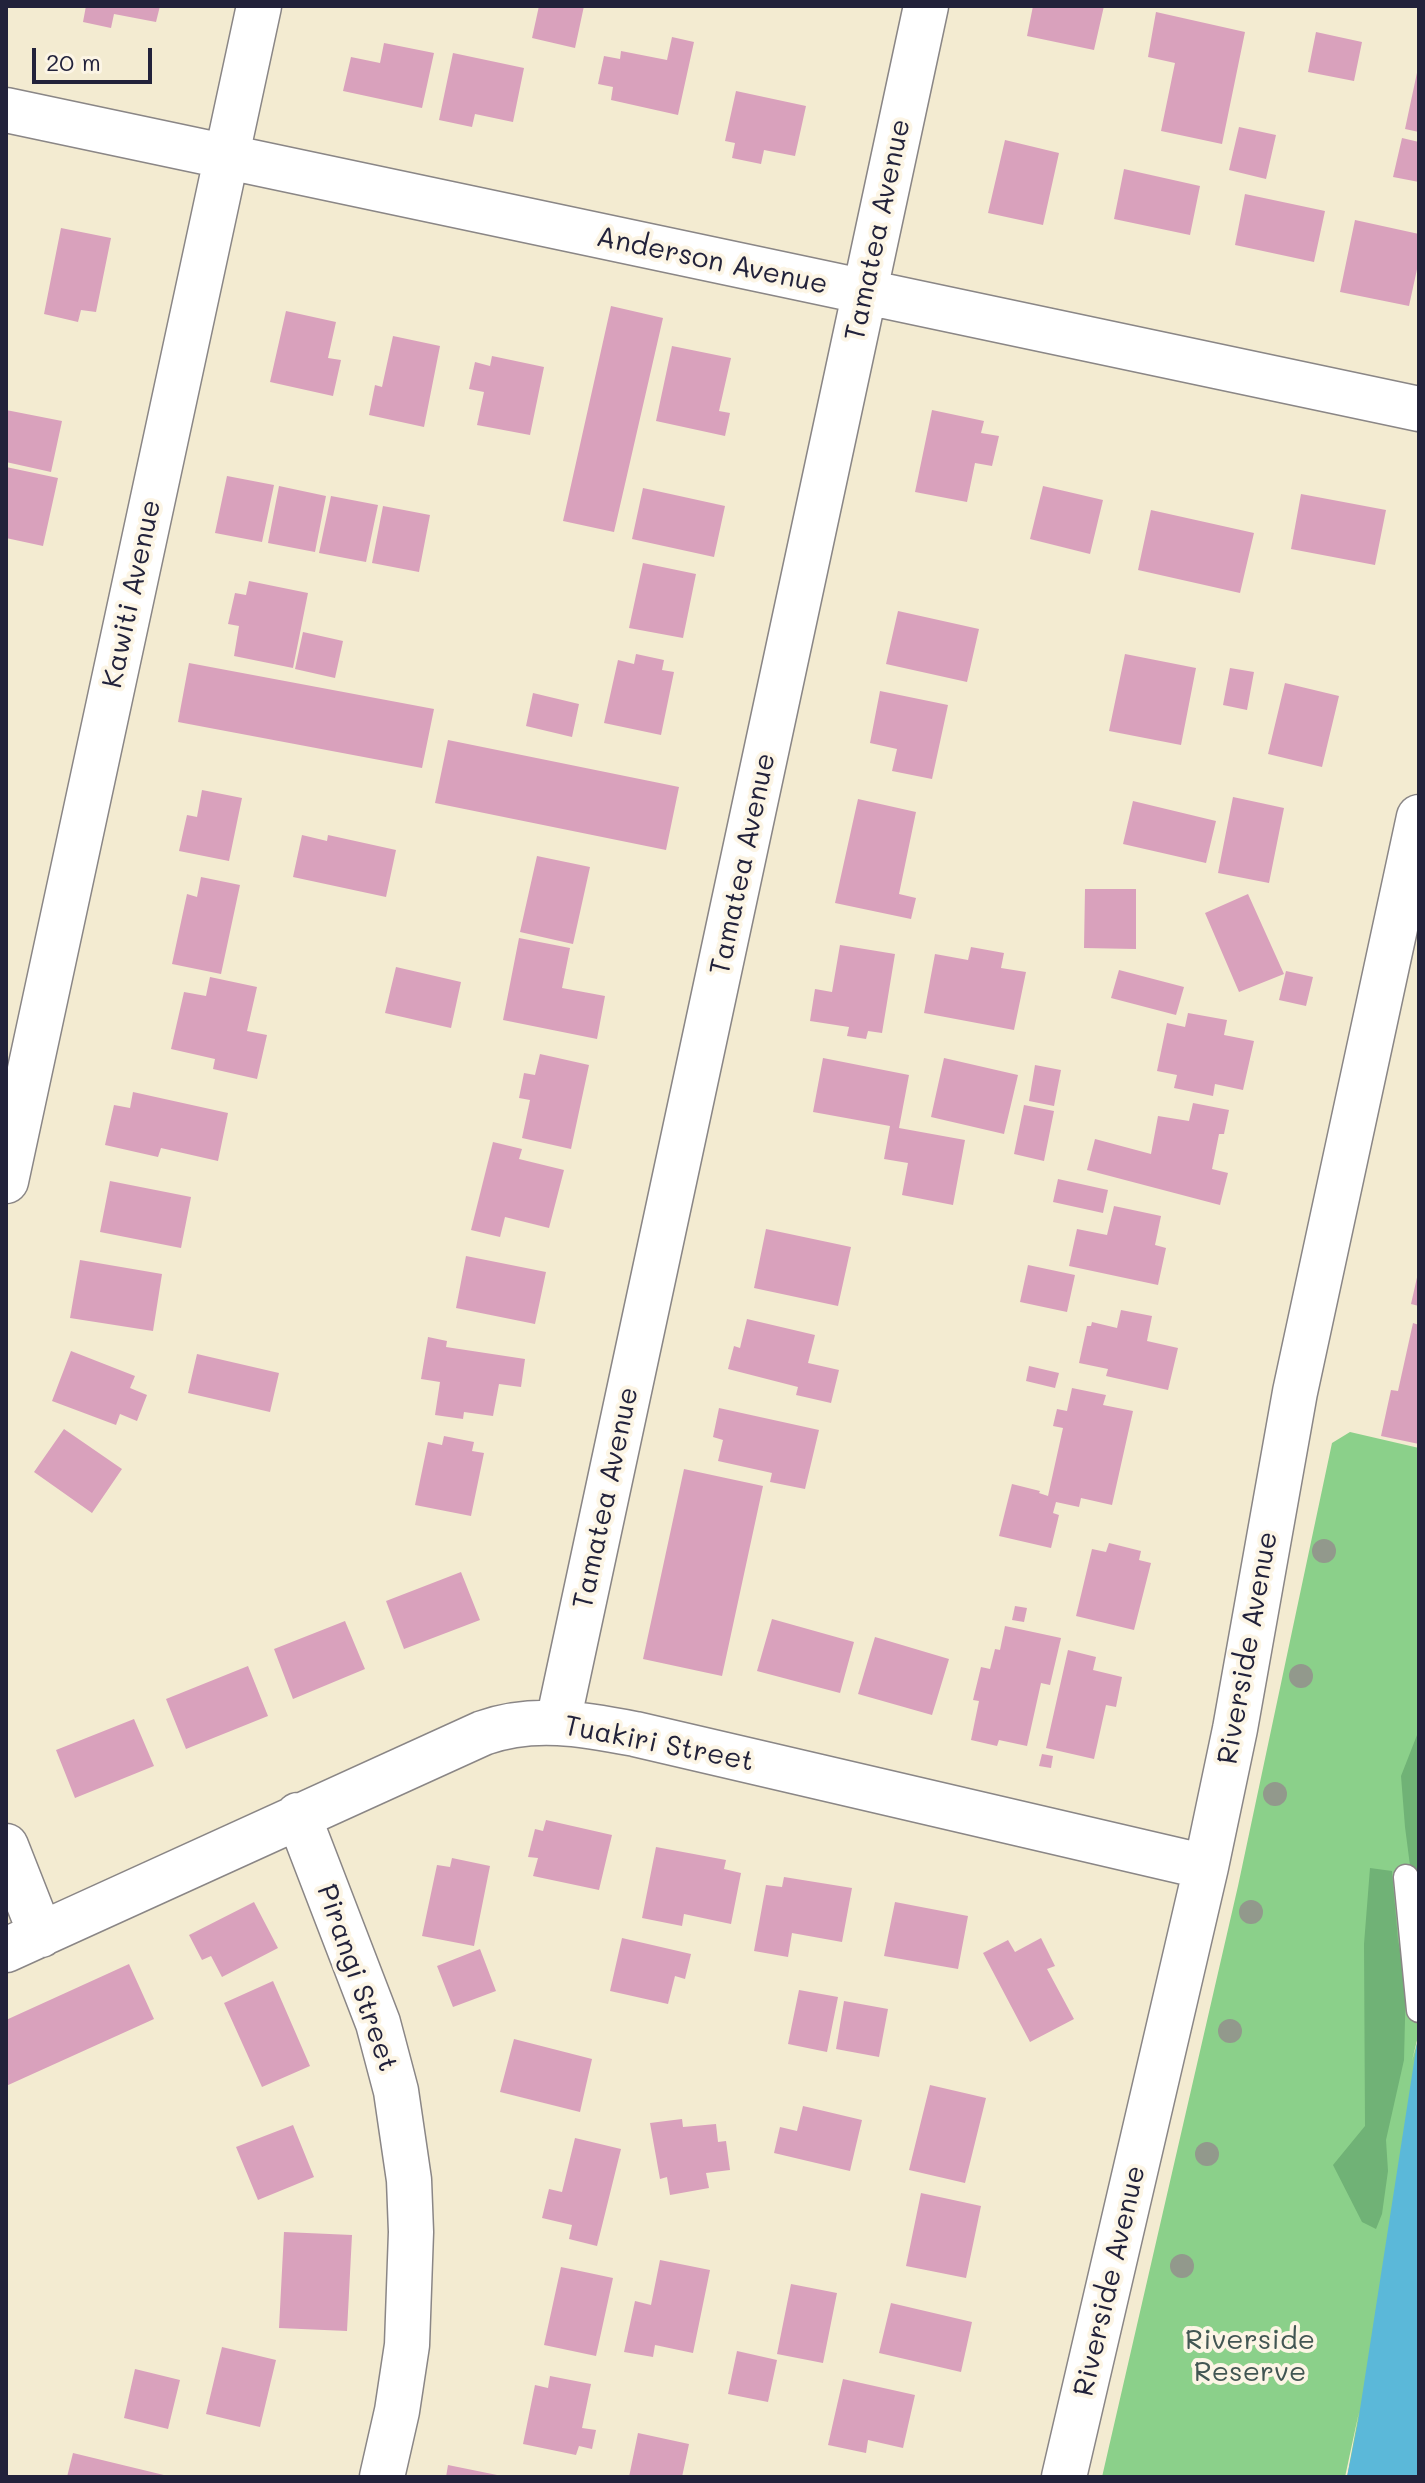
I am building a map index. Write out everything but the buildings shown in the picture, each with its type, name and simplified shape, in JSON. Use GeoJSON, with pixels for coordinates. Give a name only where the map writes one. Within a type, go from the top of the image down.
{"type":"FeatureCollection","features":[{"type":"Feature","properties":{"kind":"street","name":"Kawiti Avenue"},"geometry":{"type":"LineString","coordinates":[[6,1181],[259,6]]}},
{"type":"Feature","properties":{"kind":"street","name":"Tamatea Avenue"},"geometry":{"type":"LineString","coordinates":[[558,1722],[926,6]]}},
{"type":"Feature","properties":{"kind":"street","name":"Anderson Avenue"},"geometry":{"type":"LineString","coordinates":[[6,110],[1419,409]]}},
{"type":"Feature","properties":{"kind":"street","name":"Riverside Avenue"},"geometry":{"type":"LineString","coordinates":[[1064,2477],[1206,1867],[1235,1729],[1295,1392],[1419,817]]}},
{"type":"Feature","properties":{"kind":"street","name":"Tuakiri Street"},"geometry":{"type":"LineString","coordinates":[[24,1943],[298,1815],[492,1730],[523,1723],[558,1722],[635,1734],[1206,1867]]}},
{"type":"Feature","properties":{"kind":"street","name":"Pirangi Street"},"geometry":{"type":"LineString","coordinates":[[298,1815],[378,2023],[396,2091],[409,2180],[411,2232],[407,2345],[397,2411],[382,2477]]}},
{"type":"Feature","properties":{"kind":"street"},"geometry":{"type":"LineString","coordinates":[[6,1846],[24,1943]]}},
{"type":"Feature","properties":{"kind":"lane"},"geometry":{"type":"LineString","coordinates":[[1406,1877],[1419,2010]]}},
{"type":"Feature","properties":{"kind":"green space","name":"Riverside Reserve"},"geometry":{"type":"Polygon","coordinates":[[[1350,1432],[1419,1448],[1419,2032],[1412,2061],[1417,2043],[1419,2477],[1347,2477],[1359,2412],[1345,2477],[1102,2477],[1238,1886],[1332,1443],[1350,1432]]]}},
{"type":"Feature","properties":{"kind":"green space"},"geometry":{"type":"Polygon","coordinates":[[[1419,1730],[1419,1935],[1401,1776],[1419,1730]]]}},
{"type":"Feature","properties":{"kind":"green space"},"geometry":{"type":"Polygon","coordinates":[[[1370,1868],[1392,1871],[1398,1940],[1406,1980],[1404,2060],[1386,2140],[1388,2171],[1382,2214],[1376,2229],[1362,2222],[1333,2165],[1365,2126],[1364,1944],[1370,1868]]]}},
{"type":"Feature","properties":{"kind":"water"},"geometry":{"type":"Polygon","coordinates":[[[1417,2043],[1419,2477],[1347,2477],[1358,2422],[1417,2043]]]}}]}
